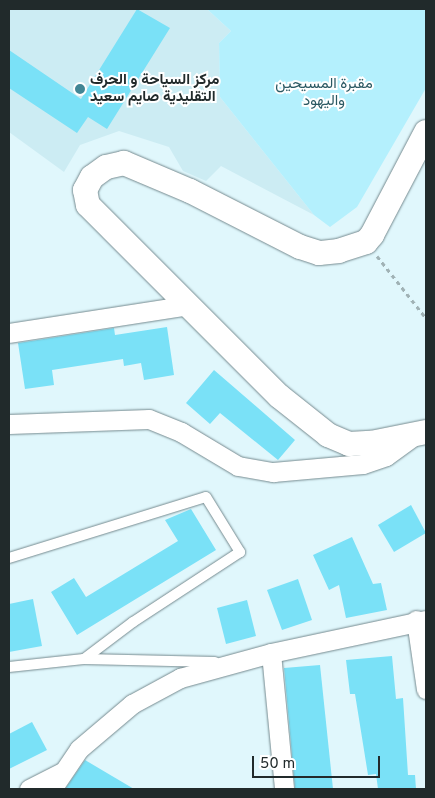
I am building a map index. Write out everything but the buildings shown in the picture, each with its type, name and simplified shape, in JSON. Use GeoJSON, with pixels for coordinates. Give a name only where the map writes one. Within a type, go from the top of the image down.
{"type":"FeatureCollection","features":[{"type":"Feature","properties":{"kind":"street"},"geometry":{"type":"LineString","coordinates":[[421,433],[371,443],[348,444],[328,436],[279,396],[88,204],[85,190],[92,177],[106,167],[124,163],[318,253],[339,251],[366,242],[426,132]]}},
{"type":"Feature","properties":{"kind":"street"},"geometry":{"type":"LineString","coordinates":[[9,333],[189,305]]}},
{"type":"Feature","properties":{"kind":"street"},"geometry":{"type":"LineString","coordinates":[[9,424],[149,420],[181,432],[238,466],[273,472],[363,464],[386,456],[421,433]]}},
{"type":"Feature","properties":{"kind":"street"},"geometry":{"type":"LineString","coordinates":[[52,789],[80,749],[132,704],[180,678],[271,653],[421,620],[426,689]]}},
{"type":"Feature","properties":{"kind":"street"},"geometry":{"type":"LineString","coordinates":[[271,653],[284,789]]}},
{"type":"Feature","properties":{"kind":"street"},"geometry":{"type":"LineString","coordinates":[[29,789],[65,770]]}},
{"type":"Feature","properties":{"kind":"lane"},"geometry":{"type":"LineString","coordinates":[[9,558],[206,497],[240,552],[133,622],[84,659]]}},
{"type":"Feature","properties":{"kind":"lane"},"geometry":{"type":"LineString","coordinates":[[9,667],[84,659],[236,663]]}},
{"type":"Feature","properties":{"kind":"path"},"geometry":{"type":"LineString","coordinates":[[366,242],[426,318]]}},
{"type":"Feature","properties":{"kind":"shaded area"},"geometry":{"type":"Polygon","coordinates":[[[9,9],[207,9],[231,31],[219,43],[220,97],[314,215],[221,166],[206,181],[183,171],[169,147],[119,131],[80,145],[64,172],[9,132],[9,9]]]}},
{"type":"Feature","properties":{"kind":"green space","name":"مقبرة المسيحين واليهود"},"geometry":{"type":"Polygon","coordinates":[[[207,9],[426,9],[426,88],[357,207],[330,227],[314,215],[220,97],[219,43],[231,31],[207,9]]]}},
{"type":"Feature","properties":{"kind":"place","name":"مركز السياحة و الحرف التقليدية صايم سعيد"},"geometry":{"type":"Point","coordinates":[80,89]}}]}
